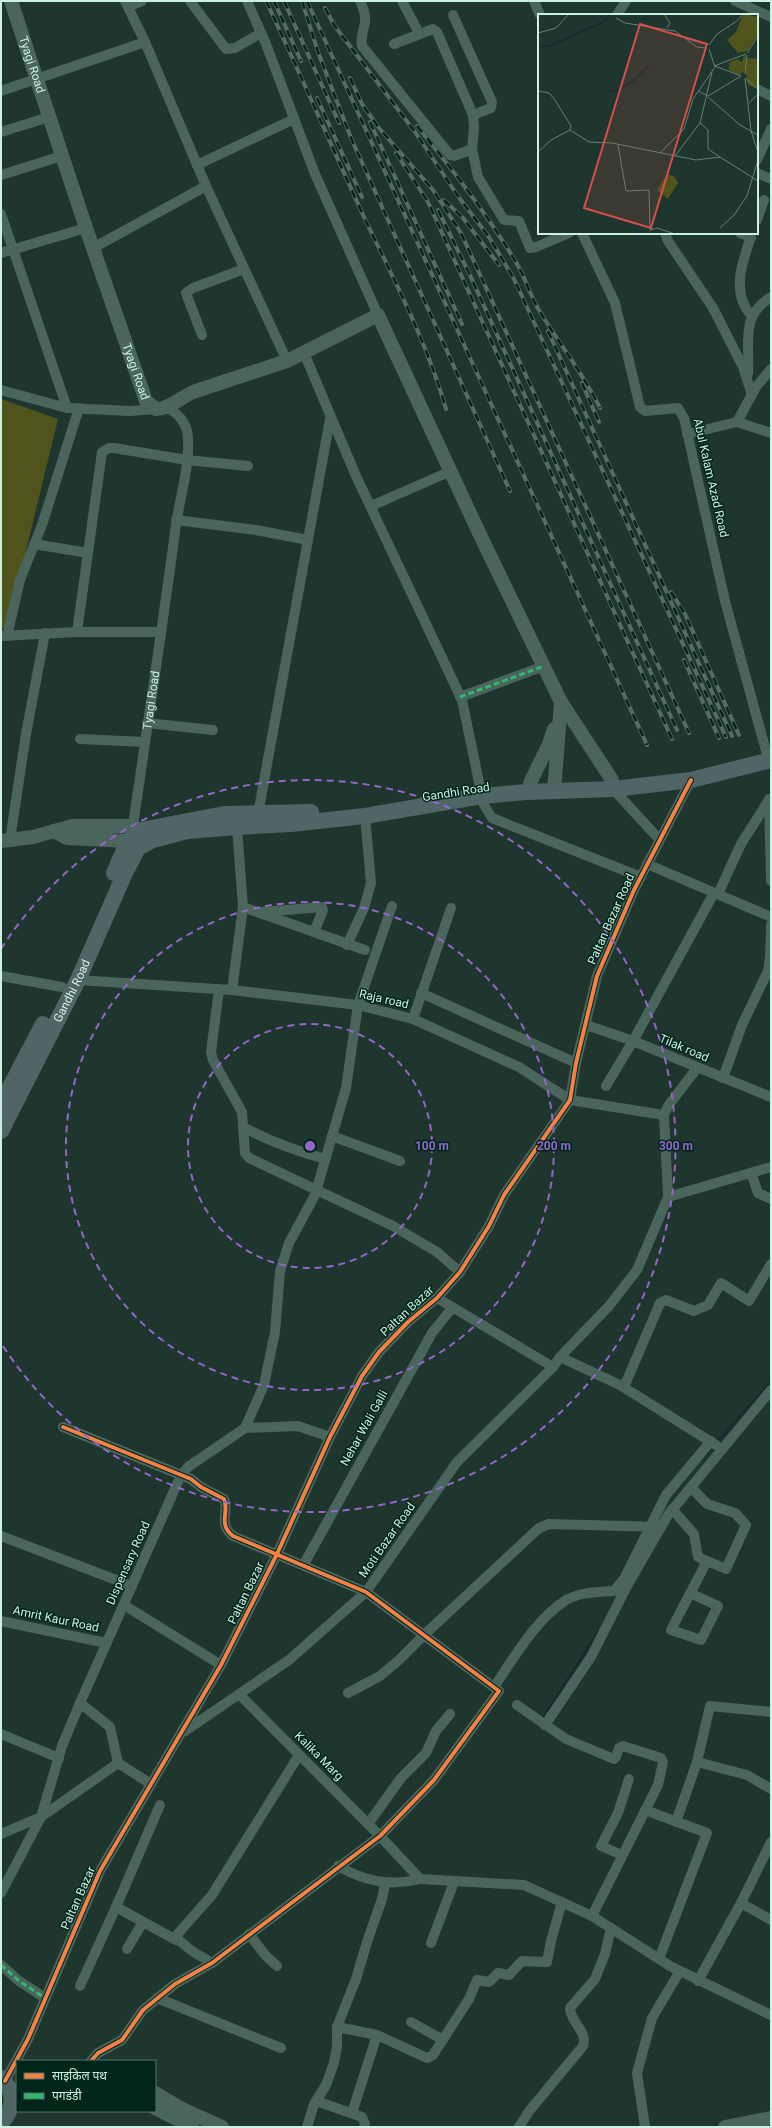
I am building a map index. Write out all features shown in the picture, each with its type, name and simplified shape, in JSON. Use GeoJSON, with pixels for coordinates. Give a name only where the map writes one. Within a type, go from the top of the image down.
{"type":"FeatureCollection","features":[{"type":"Feature","properties":{"kind":"main road","name":"Gandhi Road"},"geometry":{"type":"LineString","coordinates":[[142,832],[224,814],[258,814],[358,808],[481,792],[691,780],[769,754]]}},
{"type":"Feature","properties":{"kind":"main road","name":"Gandhi Road"},"geometry":{"type":"LineString","coordinates":[[613,785],[769,754]]}},
{"type":"Feature","properties":{"kind":"main road","name":"Gandhi Road"},"geometry":{"type":"LineString","coordinates":[[142,832],[187,832],[237,826],[291,824],[365,816],[530,783],[554,787]]}},
{"type":"Feature","properties":{"kind":"main road"},"geometry":{"type":"LineString","coordinates":[[133,845],[142,832]]}},
{"type":"Feature","properties":{"kind":"main road","name":"Gandhi Road"},"geometry":{"type":"LineString","coordinates":[[1,1131],[78,980],[125,873],[133,845]]}},
{"type":"Feature","properties":{"kind":"main road","name":"Gandhi Road"},"geometry":{"type":"LineString","coordinates":[[1,1104],[62,987],[133,845]]}},
{"type":"Feature","properties":{"kind":"main road"},"geometry":{"type":"LineString","coordinates":[[1,2123],[11,2109],[10,2085]]}},
{"type":"Feature","properties":{"kind":"street","name":"Tyagi Road"},"geometry":{"type":"LineString","coordinates":[[11,1],[36,80],[146,401],[178,414],[187,430],[187,460],[176,520],[147,723],[142,832]]}},
{"type":"Feature","properties":{"kind":"street"},"geometry":{"type":"LineString","coordinates":[[142,1],[127,4],[145,42],[206,186],[287,361]]}},
{"type":"Feature","properties":{"kind":"street"},"geometry":{"type":"LineString","coordinates":[[190,1],[226,49],[235,48],[261,34]]}},
{"type":"Feature","properties":{"kind":"street"},"geometry":{"type":"LineString","coordinates":[[247,1],[315,174],[378,316],[561,702],[613,785],[659,839]]}},
{"type":"Feature","properties":{"kind":"street"},"geometry":{"type":"LineString","coordinates":[[360,1],[366,19],[361,41],[362,46],[450,154],[454,156],[472,149]]}},
{"type":"Feature","properties":{"kind":"street"},"geometry":{"type":"LineString","coordinates":[[402,1],[419,33]]}},
{"type":"Feature","properties":{"kind":"street"},"geometry":{"type":"LineString","coordinates":[[618,14],[626,1]]}},
{"type":"Feature","properties":{"kind":"street"},"geometry":{"type":"LineString","coordinates":[[735,1],[771,17]]}},
{"type":"Feature","properties":{"kind":"street"},"geometry":{"type":"LineString","coordinates":[[536,2],[540,14]]}},
{"type":"Feature","properties":{"kind":"street"},"geometry":{"type":"LineString","coordinates":[[453,16],[492,102],[491,108],[473,115]]}},
{"type":"Feature","properties":{"kind":"street"},"geometry":{"type":"LineString","coordinates":[[394,44],[433,28],[437,32],[473,115],[474,128],[472,149],[476,168],[482,184],[504,220],[519,221],[530,248],[568,234]]}},
{"type":"Feature","properties":{"kind":"street"},"geometry":{"type":"LineString","coordinates":[[1,91],[145,42]]}},
{"type":"Feature","properties":{"kind":"street"},"geometry":{"type":"LineString","coordinates":[[758,90],[771,96]]}},
{"type":"Feature","properties":{"kind":"street"},"geometry":{"type":"LineString","coordinates":[[1,132],[49,117]]}},
{"type":"Feature","properties":{"kind":"street"},"geometry":{"type":"LineString","coordinates":[[197,165],[294,119]]}},
{"type":"Feature","properties":{"kind":"street"},"geometry":{"type":"LineString","coordinates":[[762,153],[771,129]]}},
{"type":"Feature","properties":{"kind":"street"},"geometry":{"type":"LineString","coordinates":[[1,175],[62,156]]}},
{"type":"Feature","properties":{"kind":"street"},"geometry":{"type":"LineString","coordinates":[[758,173],[771,179]]}},
{"type":"Feature","properties":{"kind":"street"},"geometry":{"type":"LineString","coordinates":[[93,248],[206,186]]}},
{"type":"Feature","properties":{"kind":"street"},"geometry":{"type":"LineString","coordinates":[[758,217],[764,200]]}},
{"type":"Feature","properties":{"kind":"street"},"geometry":{"type":"LineString","coordinates":[[1,214],[67,408]]}},
{"type":"Feature","properties":{"kind":"street"},"geometry":{"type":"LineString","coordinates":[[1,253],[86,228]]}},
{"type":"Feature","properties":{"kind":"street","name":"Abul Kalam Azad Road"},"geometry":{"type":"LineString","coordinates":[[582,234],[615,303],[640,407],[645,411],[678,408],[684,418],[725,600],[769,754]]}},
{"type":"Feature","properties":{"kind":"street"},"geometry":{"type":"LineString","coordinates":[[666,234],[672,247],[713,308],[748,377],[752,395]]}},
{"type":"Feature","properties":{"kind":"street"},"geometry":{"type":"LineString","coordinates":[[748,377],[751,315],[742,301],[740,280],[742,263],[751,235]]}},
{"type":"Feature","properties":{"kind":"street"},"geometry":{"type":"LineString","coordinates":[[202,334],[186,293],[193,288],[244,269]]}},
{"type":"Feature","properties":{"kind":"street"},"geometry":{"type":"LineString","coordinates":[[751,315],[771,297]]}},
{"type":"Feature","properties":{"kind":"street"},"geometry":{"type":"LineString","coordinates":[[1,390],[67,408],[130,411],[162,408],[193,392],[304,354],[378,316]]}},
{"type":"Feature","properties":{"kind":"street"},"geometry":{"type":"LineString","coordinates":[[304,354],[330,419],[460,697],[484,805],[492,818],[641,877]]}},
{"type":"Feature","properties":{"kind":"street"},"geometry":{"type":"LineString","coordinates":[[737,422],[752,395],[771,369]]}},
{"type":"Feature","properties":{"kind":"street"},"geometry":{"type":"LineString","coordinates":[[79,408],[34,544],[20,580],[4,636],[77,632],[160,632]]}},
{"type":"Feature","properties":{"kind":"street"},"geometry":{"type":"LineString","coordinates":[[258,814],[330,419]]}},
{"type":"Feature","properties":{"kind":"street"},"geometry":{"type":"LineString","coordinates":[[687,434],[737,422],[765,429],[771,433]]}},
{"type":"Feature","properties":{"kind":"street"},"geometry":{"type":"LineString","coordinates":[[77,632],[102,452],[105,449],[114,448],[187,460],[248,466]]}},
{"type":"Feature","properties":{"kind":"street"},"geometry":{"type":"LineString","coordinates":[[371,506],[451,471]]}},
{"type":"Feature","properties":{"kind":"street"},"geometry":{"type":"LineString","coordinates":[[176,520],[256,530],[308,540]]}},
{"type":"Feature","properties":{"kind":"street"},"geometry":{"type":"LineString","coordinates":[[34,544],[88,553]]}},
{"type":"Feature","properties":{"kind":"street"},"geometry":{"type":"LineString","coordinates":[[45,633],[6,841],[72,826],[142,832]]}},
{"type":"Feature","properties":{"kind":"street"},"geometry":{"type":"LineString","coordinates":[[460,697],[544,666]]}},
{"type":"Feature","properties":{"kind":"street"},"geometry":{"type":"LineString","coordinates":[[530,783],[549,744],[561,702]]}},
{"type":"Feature","properties":{"kind":"street"},"geometry":{"type":"LineString","coordinates":[[554,787],[561,702]]}},
{"type":"Feature","properties":{"kind":"street"},"geometry":{"type":"LineString","coordinates":[[147,723],[213,730]]}},
{"type":"Feature","properties":{"kind":"street"},"geometry":{"type":"LineString","coordinates":[[80,738],[145,742]]}},
{"type":"Feature","properties":{"kind":"street","name":"Paltan Bazar Road"},"geometry":{"type":"LineString","coordinates":[[570,1100],[576,1063],[597,976],[647,864],[691,780]]}},
{"type":"Feature","properties":{"kind":"street"},"geometry":{"type":"LineString","coordinates":[[770,797],[771,881]]}},
{"type":"Feature","properties":{"kind":"street"},"geometry":{"type":"LineString","coordinates":[[606,1086],[716,894],[741,844],[770,797]]}},
{"type":"Feature","properties":{"kind":"street"},"geometry":{"type":"LineString","coordinates":[[347,945],[364,908],[371,883],[365,816]]}},
{"type":"Feature","properties":{"kind":"street"},"geometry":{"type":"LineString","coordinates":[[232,990],[243,907],[237,826]]}},
{"type":"Feature","properties":{"kind":"street"},"geometry":{"type":"LineString","coordinates":[[54,831],[67,838],[133,845]]}},
{"type":"Feature","properties":{"kind":"street"},"geometry":{"type":"LineString","coordinates":[[647,864],[771,917]]}},
{"type":"Feature","properties":{"kind":"street"},"geometry":{"type":"LineString","coordinates":[[330,1437],[298,1426],[245,1428],[264,1385],[275,1332],[280,1271],[289,1243],[316,1190],[346,1088],[358,1005],[392,906]]}},
{"type":"Feature","properties":{"kind":"street"},"geometry":{"type":"LineString","coordinates":[[243,907],[347,945],[365,950]]}},
{"type":"Feature","properties":{"kind":"street"},"geometry":{"type":"LineString","coordinates":[[257,912],[322,907],[323,910],[314,932]]}},
{"type":"Feature","properties":{"kind":"street"},"geometry":{"type":"LineString","coordinates":[[413,1019],[451,908]]}},
{"type":"Feature","properties":{"kind":"street"},"geometry":{"type":"LineString","coordinates":[[723,1078],[742,1025],[768,971],[771,925]]}},
{"type":"Feature","properties":{"kind":"street"},"geometry":{"type":"LineString","coordinates":[[1,976],[62,987]]}},
{"type":"Feature","properties":{"kind":"street","name":"Raja road"},"geometry":{"type":"LineString","coordinates":[[78,980],[232,990],[358,1005],[413,1019],[519,1067],[570,1100],[664,1115]]}},
{"type":"Feature","properties":{"kind":"street"},"geometry":{"type":"LineString","coordinates":[[219,990],[211,1052],[213,1060],[242,1112],[245,1153],[249,1158],[393,1226],[437,1252],[460,1272]]}},
{"type":"Feature","properties":{"kind":"street"},"geometry":{"type":"LineString","coordinates":[[421,993],[576,1063]]}},
{"type":"Feature","properties":{"kind":"street","name":"Tilak road"},"geometry":{"type":"LineString","coordinates":[[586,1025],[633,1041],[771,1097]]}},
{"type":"Feature","properties":{"kind":"street"},"geometry":{"type":"LineString","coordinates":[[697,1068],[668,1106],[664,1115],[668,1197],[771,1167]]}},
{"type":"Feature","properties":{"kind":"street","name":"Paltan Bazar"},"geometry":{"type":"LineString","coordinates":[[20,2060],[100,1871],[221,1665],[277,1554],[330,1437],[362,1376],[379,1352],[408,1322],[437,1298],[460,1272],[489,1226],[504,1195],[570,1100]]}},
{"type":"Feature","properties":{"kind":"street"},"geometry":{"type":"LineString","coordinates":[[243,1127],[290,1149],[325,1159]]}},
{"type":"Feature","properties":{"kind":"street"},"geometry":{"type":"LineString","coordinates":[[332,1136],[400,1161]]}},
{"type":"Feature","properties":{"kind":"street"},"geometry":{"type":"LineString","coordinates":[[751,1173],[758,1193],[771,1200]]}},
{"type":"Feature","properties":{"kind":"street","name":"Moti Bazar Road"},"geometry":{"type":"LineString","coordinates":[[182,1733],[289,1660],[366,1592],[457,1462],[553,1367],[560,1357],[610,1306],[637,1270],[668,1197]]}},
{"type":"Feature","properties":{"kind":"street"},"geometry":{"type":"LineString","coordinates":[[624,1388],[660,1303],[666,1300],[694,1311],[708,1304],[721,1283],[749,1301],[771,1264]]}},
{"type":"Feature","properties":{"kind":"street"},"geometry":{"type":"LineString","coordinates":[[437,1298],[553,1367]]}},
{"type":"Feature","properties":{"kind":"street","name":"Nehar Wali Galli"},"geometry":{"type":"LineString","coordinates":[[304,1564],[432,1333],[452,1308]]}},
{"type":"Feature","properties":{"kind":"street"},"geometry":{"type":"LineString","coordinates":[[560,1357],[624,1388],[723,1449]]}},
{"type":"Feature","properties":{"kind":"street"},"geometry":{"type":"LineString","coordinates":[[494,1687],[526,1640],[547,1617],[567,1600],[586,1594],[614,1591],[624,1579],[656,1526],[691,1487],[771,1390]]}},
{"type":"Feature","properties":{"kind":"street"},"geometry":{"type":"LineString","coordinates":[[62,1427],[191,1479],[201,1487],[224,1499],[224,1523],[229,1533],[366,1592],[499,1691],[434,1780],[380,1836],[338,1866],[212,1963],[175,1984],[140,2012],[122,2040],[98,2053],[92,2060]]}},
{"type":"Feature","properties":{"kind":"street","name":"Dispensary Road"},"geometry":{"type":"LineString","coordinates":[[1,1893],[41,1817],[59,1758],[80,1703],[181,1475],[188,1466],[245,1428]]}},
{"type":"Feature","properties":{"kind":"street"},"geometry":{"type":"LineString","coordinates":[[545,1725],[591,1657],[656,1526],[666,1495],[711,1441]]}},
{"type":"Feature","properties":{"kind":"street"},"geometry":{"type":"LineString","coordinates":[[672,1509],[694,1534],[698,1557],[726,1569],[746,1525],[735,1513],[707,1504],[691,1487]]}},
{"type":"Feature","properties":{"kind":"street"},"geometry":{"type":"LineString","coordinates":[[348,1693],[380,1676],[399,1660],[540,1528],[549,1524],[656,1526]]}},
{"type":"Feature","properties":{"kind":"street"},"geometry":{"type":"LineString","coordinates":[[1,1536],[132,1586]]}},
{"type":"Feature","properties":{"kind":"street"},"geometry":{"type":"LineString","coordinates":[[690,1593],[718,1606],[701,1640],[671,1630],[690,1593],[707,1561]]}},
{"type":"Feature","properties":{"kind":"street"},"geometry":{"type":"LineString","coordinates":[[124,1605],[221,1665]]}},
{"type":"Feature","properties":{"kind":"street","name":"Amrit Kaur Road"},"geometry":{"type":"LineString","coordinates":[[1,1621],[106,1643]]}},
{"type":"Feature","properties":{"kind":"street","name":"Kalika Marg"},"geometry":{"type":"LineString","coordinates":[[239,1694],[380,1836],[420,1879]]}},
{"type":"Feature","properties":{"kind":"street"},"geometry":{"type":"LineString","coordinates":[[80,1703],[110,1727],[118,1763],[151,1784]]}},
{"type":"Feature","properties":{"kind":"street"},"geometry":{"type":"LineString","coordinates":[[517,1705],[576,1745],[614,1758],[616,1757],[619,1748],[623,1746],[661,1758],[663,1766],[658,1786],[592,1916]]}},
{"type":"Feature","properties":{"kind":"street"},"geometry":{"type":"LineString","coordinates":[[676,1822],[697,1762],[710,1706],[771,1712]]}},
{"type":"Feature","properties":{"kind":"street"},"geometry":{"type":"LineString","coordinates":[[368,1824],[401,1778],[426,1753],[436,1731],[450,1714]]}},
{"type":"Feature","properties":{"kind":"street"},"geometry":{"type":"LineString","coordinates":[[1,1734],[59,1758]]}},
{"type":"Feature","properties":{"kind":"street"},"geometry":{"type":"LineString","coordinates":[[176,1940],[175,1937],[212,1895],[299,1755]]}},
{"type":"Feature","properties":{"kind":"street"},"geometry":{"type":"LineString","coordinates":[[697,1762],[740,1773],[771,1788]]}},
{"type":"Feature","properties":{"kind":"street"},"geometry":{"type":"LineString","coordinates":[[1,1834],[41,1817],[118,1763]]}},
{"type":"Feature","properties":{"kind":"street"},"geometry":{"type":"LineString","coordinates":[[622,1856],[601,1846],[618,1813],[629,1779]]}},
{"type":"Feature","properties":{"kind":"street"},"geometry":{"type":"LineString","coordinates":[[80,1986],[160,1805]]}},
{"type":"Feature","properties":{"kind":"street"},"geometry":{"type":"LineString","coordinates":[[645,1810],[706,1832],[708,1835],[659,1959]]}},
{"type":"Feature","properties":{"kind":"street"},"geometry":{"type":"LineString","coordinates":[[698,1981],[741,1903],[771,1842]]}},
{"type":"Feature","properties":{"kind":"street"},"geometry":{"type":"LineString","coordinates":[[338,1866],[355,1876],[385,1884],[408,1882],[420,1879],[524,1885],[592,1916],[680,1972],[771,2015]]}},
{"type":"Feature","properties":{"kind":"street"},"geometry":{"type":"LineString","coordinates":[[431,1943],[454,1882]]}},
{"type":"Feature","properties":{"kind":"street"},"geometry":{"type":"LineString","coordinates":[[307,2127],[316,2101],[326,2085],[334,2063],[337,2047],[337,2027],[356,1979],[382,1899],[385,1884]]}},
{"type":"Feature","properties":{"kind":"street"},"geometry":{"type":"LineString","coordinates":[[337,2027],[377,2035],[427,2058],[433,2055],[466,2004],[478,1980],[489,1982],[498,1973],[510,1975],[522,1960],[547,1962],[551,1941],[562,1902]]}},
{"type":"Feature","properties":{"kind":"street"},"geometry":{"type":"LineString","coordinates":[[741,1903],[771,1920]]}},
{"type":"Feature","properties":{"kind":"street"},"geometry":{"type":"LineString","coordinates":[[116,1906],[176,1940],[212,1963]]}},
{"type":"Feature","properties":{"kind":"street"},"geometry":{"type":"LineString","coordinates":[[127,1949],[143,1922]]}},
{"type":"Feature","properties":{"kind":"street"},"geometry":{"type":"LineString","coordinates":[[519,2127],[530,2110],[583,2046],[584,2037],[571,2015],[570,2008],[595,1979],[606,1954],[611,1928]]}},
{"type":"Feature","properties":{"kind":"street"},"geometry":{"type":"LineString","coordinates":[[249,1934],[266,1956],[277,1966]]}},
{"type":"Feature","properties":{"kind":"street"},"geometry":{"type":"LineString","coordinates":[[1,1965],[19,1981],[45,1998]]}},
{"type":"Feature","properties":{"kind":"street"},"geometry":{"type":"LineString","coordinates":[[645,2127],[637,2073],[652,2018],[680,1972]]}},
{"type":"Feature","properties":{"kind":"street"},"geometry":{"type":"LineString","coordinates":[[157,1998],[281,2048]]}},
{"type":"Feature","properties":{"kind":"street"},"geometry":{"type":"LineString","coordinates":[[411,2022],[443,2040]]}},
{"type":"Feature","properties":{"kind":"street"},"geometry":{"type":"LineString","coordinates":[[352,2113],[377,2035]]}},
{"type":"Feature","properties":{"kind":"street","name":"Paltan Bazar"},"geometry":{"type":"LineString","coordinates":[[10,2085],[16,2070]]}},
{"type":"Feature","properties":{"kind":"street"},"geometry":{"type":"LineString","coordinates":[[156,2094],[182,2109],[222,2127]]}},
{"type":"Feature","properties":{"kind":"street"},"geometry":{"type":"LineString","coordinates":[[316,2101],[362,2117],[365,2124],[364,2127]]}},
{"type":"Feature","properties":{"kind":"street"},"geometry":{"type":"LineString","coordinates":[[156,2109],[192,2127]]}},
{"type":"Feature","properties":{"kind":"street"},"geometry":{"type":"LineString","coordinates":[[725,2127],[771,2118]]}},
{"type":"Feature","properties":{"kind":"shaded area"},"geometry":{"type":"Polygon","coordinates":[[[1,399],[58,419],[7,629],[1,628],[1,399]]]}},
{"type":"Feature","properties":{"kind":"waterway"},"geometry":{"type":"LineString","coordinates":[[716,1443],[771,1382]]}},
{"type":"Feature","properties":{"kind":"waterway"},"geometry":{"type":"LineString","coordinates":[[706,1455],[713,1447]]}},
{"type":"Feature","properties":{"kind":"waterway"},"geometry":{"type":"LineString","coordinates":[[543,1718],[599,1631]]}},
{"type":"Feature","properties":{"kind":"railway"},"geometry":{"type":"LineString","coordinates":[[266,1],[364,217],[420,335],[446,409]]}},
{"type":"Feature","properties":{"kind":"railway"},"geometry":{"type":"LineString","coordinates":[[274,1],[301,61]]}},
{"type":"Feature","properties":{"kind":"railway"},"geometry":{"type":"LineString","coordinates":[[284,1],[339,123]]}},
{"type":"Feature","properties":{"kind":"railway"},"geometry":{"type":"LineString","coordinates":[[302,1],[318,52],[351,138],[510,491]]}},
{"type":"Feature","properties":{"kind":"railway"},"geometry":{"type":"LineString","coordinates":[[307,1],[647,745]]}},
{"type":"Feature","properties":{"kind":"railway"},"geometry":{"type":"LineString","coordinates":[[325,8],[334,25],[415,132],[460,199],[489,237],[514,279],[726,737]]}},
{"type":"Feature","properties":{"kind":"railway"},"geometry":{"type":"LineString","coordinates":[[350,78],[362,104],[379,128],[433,190],[461,233],[689,733]]}},
{"type":"Feature","properties":{"kind":"railway"},"geometry":{"type":"LineString","coordinates":[[317,98],[362,197]]}},
{"type":"Feature","properties":{"kind":"railway"},"geometry":{"type":"LineString","coordinates":[[370,122],[462,324]]}},
{"type":"Feature","properties":{"kind":"railway"},"geometry":{"type":"LineString","coordinates":[[417,126],[470,193],[506,246],[520,270],[536,305],[586,383],[600,408]]}},
{"type":"Feature","properties":{"kind":"railway"},"geometry":{"type":"LineString","coordinates":[[396,153],[428,202],[672,739]]}},
{"type":"Feature","properties":{"kind":"railway"},"geometry":{"type":"LineString","coordinates":[[444,200],[463,218],[499,265]]}},
{"type":"Feature","properties":{"kind":"railway"},"geometry":{"type":"LineString","coordinates":[[438,210],[469,273],[677,730]]}},
{"type":"Feature","properties":{"kind":"railway"},"geometry":{"type":"LineString","coordinates":[[548,331],[732,736]]}},
{"type":"Feature","properties":{"kind":"railway"},"geometry":{"type":"LineString","coordinates":[[582,383],[599,422]]}},
{"type":"Feature","properties":{"kind":"railway"},"geometry":{"type":"LineString","coordinates":[[671,592],[685,614],[739,735]]}},
{"type":"Feature","properties":{"kind":"railway"},"geometry":{"type":"LineString","coordinates":[[684,660],[719,738]]}},
{"type":"Feature","properties":{"kind":"marked path"},"geometry":{"type":"LineString","coordinates":[[460,697],[544,666]]}},
{"type":"Feature","properties":{"kind":"marked path"},"geometry":{"type":"LineString","coordinates":[[1,1965],[19,1981],[45,1998]]}},
{"type":"Feature","properties":{"kind":"cycle path"},"geometry":{"type":"LineString","coordinates":[[16,2060],[28,2039],[100,1871],[221,1665],[277,1554],[330,1437],[362,1376],[379,1352],[408,1322],[437,1298],[460,1272],[489,1226],[504,1195],[570,1100],[576,1063],[597,976],[634,890],[691,780]]}},
{"type":"Feature","properties":{"kind":"cycle path"},"geometry":{"type":"LineString","coordinates":[[63,1427],[191,1479],[201,1487],[224,1499],[226,1508],[226,1527],[233,1536],[366,1592],[499,1691],[434,1780],[380,1836],[212,1963],[175,1984],[143,2010],[122,2040],[98,2053],[92,2060]]}},
{"type":"Feature","properties":{"kind":"cycle path"},"geometry":{"type":"LineString","coordinates":[[5,2081],[16,2061]]}}]}
